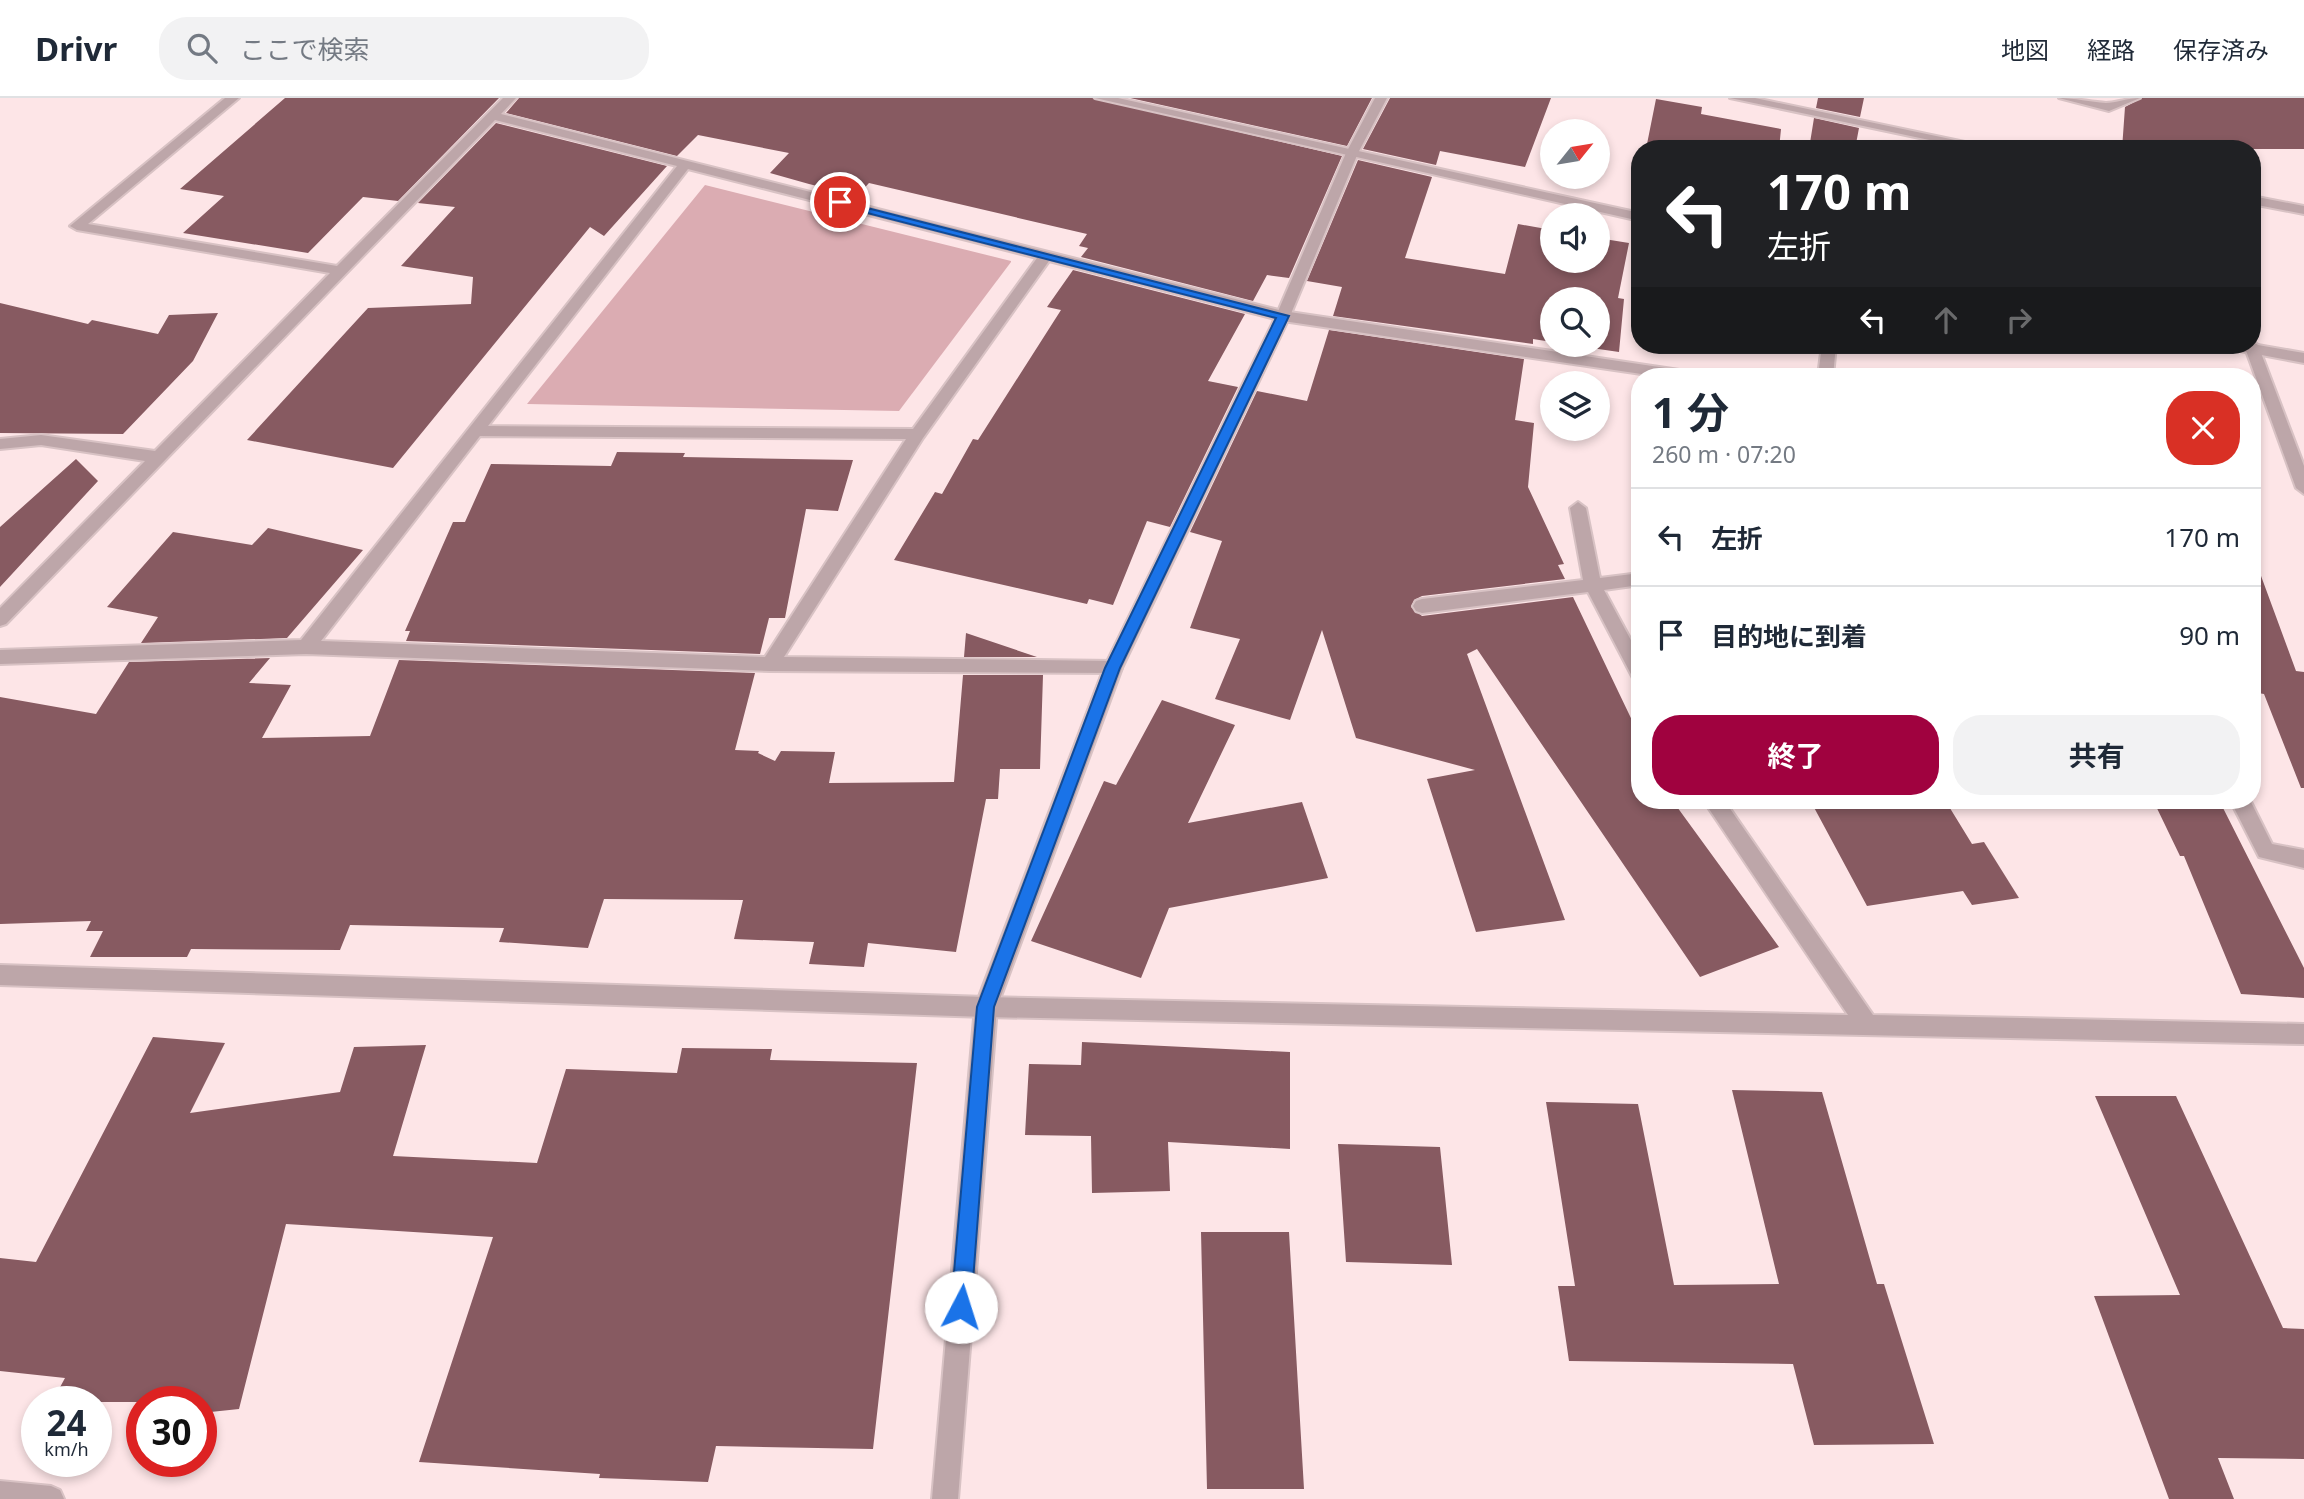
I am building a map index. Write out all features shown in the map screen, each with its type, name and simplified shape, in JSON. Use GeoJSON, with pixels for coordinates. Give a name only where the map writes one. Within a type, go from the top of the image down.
{"type":"FeatureCollection","features":[{"type":"Feature","properties":{"kind":"street"},"geometry":{"type":"LineString","coordinates":[[233,98],[77,226],[341,271]]}},
{"type":"Feature","properties":{"kind":"street"},"geometry":{"type":"LineString","coordinates":[[0,619],[510,98]]}},
{"type":"Feature","properties":{"kind":"street"},"geometry":{"type":"LineString","coordinates":[[1101,98],[1631,214]]}},
{"type":"Feature","properties":{"kind":"street"},"geometry":{"type":"LineString","coordinates":[[945,1499],[986,1007],[1113,668],[1283,316],[1352,153],[1381,98]]}},
{"type":"Feature","properties":{"kind":"street"},"geometry":{"type":"LineString","coordinates":[[1736,98],[1947,140]]}},
{"type":"Feature","properties":{"kind":"street"},"geometry":{"type":"LineString","coordinates":[[2064,98],[2109,107],[2134,98]]}},
{"type":"Feature","properties":{"kind":"street"},"geometry":{"type":"LineString","coordinates":[[493,116],[1283,316],[1632,368]]}},
{"type":"Feature","properties":{"kind":"street"},"geometry":{"type":"LineString","coordinates":[[306,647],[686,163]]}},
{"type":"Feature","properties":{"kind":"street"},"geometry":{"type":"LineString","coordinates":[[2261,202],[2304,210]]}},
{"type":"Feature","properties":{"kind":"street"},"geometry":{"type":"LineString","coordinates":[[2261,349],[2304,358]]}},
{"type":"Feature","properties":{"kind":"street"},"geometry":{"type":"LineString","coordinates":[[2261,374],[2304,488]]}},
{"type":"Feature","properties":{"kind":"street"},"geometry":{"type":"LineString","coordinates":[[474,431],[918,434]]}},
{"type":"Feature","properties":{"kind":"street"},"geometry":{"type":"LineString","coordinates":[[0,444],[41,440],[156,457]]}},
{"type":"Feature","properties":{"kind":"street"},"geometry":{"type":"LineString","coordinates":[[1578,508],[1593,585],[1631,658]]}},
{"type":"Feature","properties":{"kind":"street"},"geometry":{"type":"LineString","coordinates":[[1422,606],[1631,580]]}},
{"type":"Feature","properties":{"kind":"street"},"geometry":{"type":"LineString","coordinates":[[0,657],[306,647],[771,664],[1113,668]]}},
{"type":"Feature","properties":{"kind":"street"},"geometry":{"type":"LineString","coordinates":[[1719,809],[1869,1027]]}},
{"type":"Feature","properties":{"kind":"street"},"geometry":{"type":"LineString","coordinates":[[2245,809],[2266,851],[2304,859]]}},
{"type":"Feature","properties":{"kind":"street"},"geometry":{"type":"LineString","coordinates":[[0,975],[986,1007],[2304,1034]]}},
{"type":"Feature","properties":{"kind":"street"},"geometry":{"type":"LineString","coordinates":[[0,1493],[51,1499]]}},
{"type":"Feature","properties":{"kind":"lane"},"geometry":{"type":"LineString","coordinates":[[771,664],[918,434],[1046,254]]}},
{"type":"Feature","properties":{"kind":"shaded area"},"geometry":{"type":"Polygon","coordinates":[[[705,185],[1011,262],[899,411],[527,404],[705,185]]]}},
{"type":"Feature","properties":{"kind":"building"},"geometry":{"type":"Polygon","coordinates":[[[285,98],[499,98],[398,201],[363,197],[308,253],[183,233],[224,196],[180,189],[285,98]]]}},
{"type":"Feature","properties":{"kind":"building"},"geometry":{"type":"Polygon","coordinates":[[[519,98],[1092,98],[1342,156],[1289,278],[1267,275],[1253,301],[1081,257],[1088,248],[1079,246],[1087,234],[869,183],[857,196],[770,173],[789,153],[698,135],[677,156],[506,113],[519,98]]]}},
{"type":"Feature","properties":{"kind":"building"},"geometry":{"type":"Polygon","coordinates":[[[1130,98],[1372,98],[1347,146],[1130,98]]]}},
{"type":"Feature","properties":{"kind":"building"},"geometry":{"type":"Polygon","coordinates":[[[1390,98],[1551,98],[1543,119],[1540,119],[1540,127],[1525,167],[1440,151],[1436,165],[1363,149],[1390,98]]]}},
{"type":"Feature","properties":{"kind":"building"},"geometry":{"type":"Polygon","coordinates":[[[1818,98],[1864,98],[1860,117],[1816,108],[1818,98]]]}},
{"type":"Feature","properties":{"kind":"building"},"geometry":{"type":"Polygon","coordinates":[[[2142,98],[2304,98],[2304,149],[2261,149],[2261,140],[2123,140],[2125,107],[2142,98]]]}},
{"type":"Feature","properties":{"kind":"building"},"geometry":{"type":"Polygon","coordinates":[[[1656,99],[1702,107],[1701,114],[1781,129],[1780,140],[1648,140],[1656,99]]]}},
{"type":"Feature","properties":{"kind":"building"},"geometry":{"type":"Polygon","coordinates":[[[1814,118],[1859,128],[1857,140],[1810,140],[1814,118]]]}},
{"type":"Feature","properties":{"kind":"building"},"geometry":{"type":"Polygon","coordinates":[[[496,123],[667,166],[604,236],[590,227],[393,468],[247,440],[368,308],[471,304],[473,277],[401,266],[455,207],[418,203],[496,123]]]}},
{"type":"Feature","properties":{"kind":"building"},"geometry":{"type":"Polygon","coordinates":[[[1358,160],[1432,177],[1405,258],[1505,274],[1518,224],[1540,228],[1540,273],[1610,273],[1610,240],[1629,243],[1618,298],[1624,299],[1619,352],[1610,351],[1610,287],[1540,287],[1540,340],[1533,339],[1533,344],[1333,316],[1342,287],[1307,281],[1358,160]]]}},
{"type":"Feature","properties":{"kind":"building"},"geometry":{"type":"Polygon","coordinates":[[[1073,270],[1245,314],[1208,381],[1238,387],[1170,527],[1147,521],[1113,605],[1089,599],[1087,604],[894,560],[935,492],[942,494],[973,439],[978,440],[1061,310],[1047,307],[1073,270]]]}},
{"type":"Feature","properties":{"kind":"building"},"geometry":{"type":"Polygon","coordinates":[[[0,303],[88,324],[92,320],[158,334],[169,315],[218,313],[193,361],[123,434],[0,433],[0,303]]]}},
{"type":"Feature","properties":{"kind":"building"},"geometry":{"type":"Polygon","coordinates":[[[1329,330],[1524,359],[1515,420],[1534,423],[1528,487],[1564,564],[1558,565],[1565,579],[1422,596],[1414,600],[1411,607],[1422,616],[1573,597],[1631,718],[1631,809],[1679,809],[1779,947],[1700,977],[1477,649],[1467,654],[1565,920],[1476,932],[1427,779],[1475,770],[1356,738],[1322,630],[1290,720],[1215,699],[1240,639],[1190,628],[1222,541],[1190,532],[1257,391],[1307,401],[1329,330]]]}},
{"type":"Feature","properties":{"kind":"building"},"geometry":{"type":"Polygon","coordinates":[[[617,452],[685,453],[683,457],[853,460],[838,511],[806,509],[785,618],[769,618],[760,654],[406,641],[410,631],[405,631],[453,522],[465,522],[491,464],[611,466],[617,452]]]}},
{"type":"Feature","properties":{"kind":"building"},"geometry":{"type":"Polygon","coordinates":[[[76,459],[98,481],[0,587],[0,527],[76,459]]]}},
{"type":"Feature","properties":{"kind":"building"},"geometry":{"type":"Polygon","coordinates":[[[268,528],[363,550],[287,638],[141,643],[158,617],[107,607],[173,532],[252,545],[268,528]]]}},
{"type":"Feature","properties":{"kind":"building"},"geometry":{"type":"Polygon","coordinates":[[[2261,576],[2296,671],[2304,672],[2304,788],[2301,788],[2264,694],[2261,694],[2261,576]]]}},
{"type":"Feature","properties":{"kind":"building"},"geometry":{"type":"Polygon","coordinates":[[[966,633],[1037,657],[964,657],[966,633]]]}},
{"type":"Feature","properties":{"kind":"building"},"geometry":{"type":"Polygon","coordinates":[[[270,658],[249,683],[291,685],[262,738],[370,736],[399,660],[755,673],[735,750],[759,751],[758,753],[775,761],[781,751],[835,752],[829,783],[954,782],[963,675],[1043,675],[1040,769],[1000,769],[998,799],[986,799],[956,952],[868,943],[864,967],[809,964],[814,942],[734,939],[743,900],[604,899],[588,948],[499,942],[504,928],[350,925],[340,950],[191,949],[187,957],[90,957],[103,931],[86,931],[91,921],[0,924],[0,697],[96,714],[129,662],[270,658]]]}},
{"type":"Feature","properties":{"kind":"building"},"geometry":{"type":"Polygon","coordinates":[[[1162,700],[1235,725],[1188,823],[1302,802],[1328,878],[1169,908],[1141,978],[1031,941],[1104,781],[1116,785],[1162,700]]]}},
{"type":"Feature","properties":{"kind":"building"},"geometry":{"type":"Polygon","coordinates":[[[1815,809],[1951,809],[1972,844],[1984,842],[2019,898],[1972,905],[1963,891],[1867,906],[1815,809]]]}},
{"type":"Feature","properties":{"kind":"building"},"geometry":{"type":"Polygon","coordinates":[[[2157,809],[2224,809],[2304,968],[2304,998],[2241,994],[2184,856],[2180,856],[2157,809]]]}},
{"type":"Feature","properties":{"kind":"building"},"geometry":{"type":"Polygon","coordinates":[[[153,1037],[225,1043],[190,1113],[340,1092],[354,1047],[426,1045],[393,1156],[537,1163],[566,1069],[677,1073],[682,1048],[772,1049],[770,1060],[917,1063],[873,1449],[716,1446],[708,1482],[599,1478],[600,1474],[419,1462],[493,1237],[286,1224],[239,1409],[217,1411],[217,1386],[126,1386],[126,1402],[112,1402],[112,1386],[61,1386],[65,1378],[0,1371],[0,1258],[36,1262],[153,1037]]]}},
{"type":"Feature","properties":{"kind":"building"},"geometry":{"type":"Polygon","coordinates":[[[1082,1042],[1290,1052],[1290,1149],[1168,1142],[1170,1191],[1092,1193],[1091,1136],[1025,1135],[1029,1064],[1081,1065],[1082,1042]]]}},
{"type":"Feature","properties":{"kind":"building"},"geometry":{"type":"Polygon","coordinates":[[[1732,1090],[1822,1092],[1877,1284],[1884,1284],[1934,1444],[1814,1445],[1793,1364],[1569,1361],[1558,1286],[1575,1286],[1546,1102],[1638,1104],[1674,1285],[1779,1284],[1732,1090]]]}},
{"type":"Feature","properties":{"kind":"building"},"geometry":{"type":"Polygon","coordinates":[[[2095,1096],[2176,1096],[2283,1328],[2304,1329],[2304,1459],[2218,1458],[2234,1499],[2169,1499],[2094,1296],[2180,1295],[2095,1096]]]}},
{"type":"Feature","properties":{"kind":"building"},"geometry":{"type":"Polygon","coordinates":[[[1338,1144],[1440,1147],[1452,1265],[1346,1262],[1338,1144]]]}},
{"type":"Feature","properties":{"kind":"building"},"geometry":{"type":"Polygon","coordinates":[[[1201,1232],[1289,1232],[1304,1489],[1207,1489],[1201,1232]]]}},
{"type":"Feature","properties":{"kind":"route"},"geometry":{"type":"LineString","coordinates":[[840,202],[1283,316],[1113,668],[986,1007],[961,1307]]}}]}
